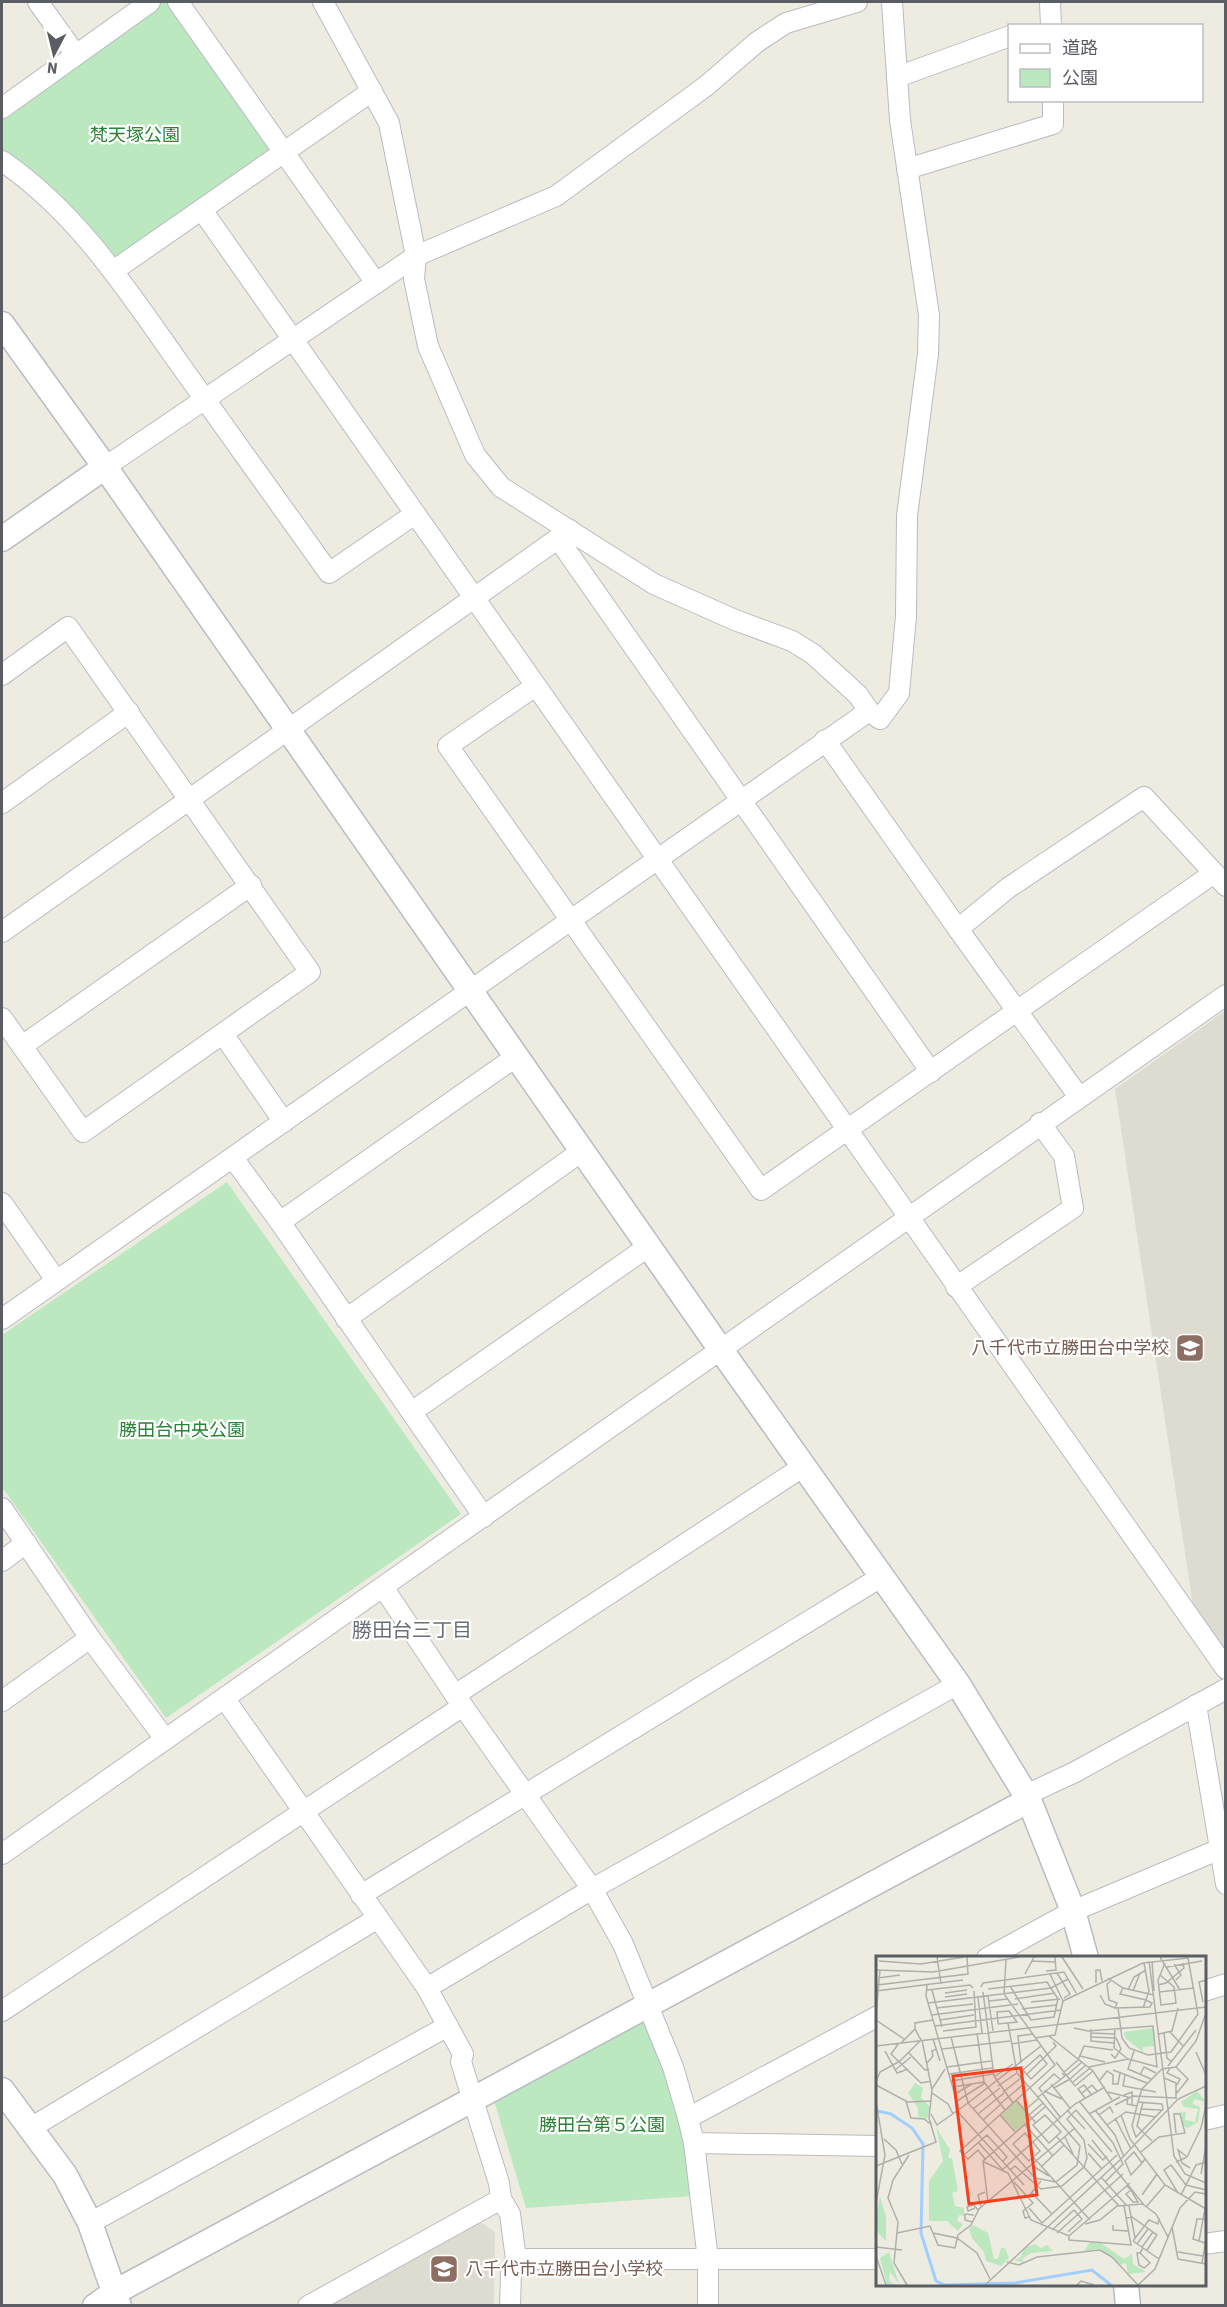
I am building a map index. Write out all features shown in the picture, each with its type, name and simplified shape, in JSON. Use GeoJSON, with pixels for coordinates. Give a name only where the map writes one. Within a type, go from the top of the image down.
{"type":"FeatureCollection","features":[{"type":"Feature","properties":{"kind":"street"},"geometry":{"type":"LineString","coordinates":[[38,2],[76,55]]}},
{"type":"Feature","properties":{"kind":"street"},"geometry":{"type":"LineString","coordinates":[[2,108],[150,2]]}},
{"type":"Feature","properties":{"kind":"street"},"geometry":{"type":"LineString","coordinates":[[178,2],[376,283]]}},
{"type":"Feature","properties":{"kind":"street"},"geometry":{"type":"LineString","coordinates":[[323,2],[389,123],[416,256],[414,279],[428,346],[475,455],[501,487],[565,535],[654,584],[735,620],[792,641],[813,654],[858,695],[869,711],[880,719],[899,693],[906,616],[907,516],[928,354],[929,315],[907,169],[892,2]]}},
{"type":"Feature","properties":{"kind":"street"},"geometry":{"type":"LineString","coordinates":[[2,538],[416,256],[556,196],[706,86],[756,42],[786,22],[857,2]]}},
{"type":"Feature","properties":{"kind":"street"},"geometry":{"type":"LineString","coordinates":[[897,77],[1008,37]]}},
{"type":"Feature","properties":{"kind":"street"},"geometry":{"type":"LineString","coordinates":[[113,271],[372,91]]}},
{"type":"Feature","properties":{"kind":"street"},"geometry":{"type":"LineString","coordinates":[[907,169],[1053,124],[1053,102]]}},
{"type":"Feature","properties":{"kind":"street"},"geometry":{"type":"LineString","coordinates":[[2,161],[29,180],[62,209],[113,271],[329,573],[415,514]]}},
{"type":"Feature","properties":{"kind":"street"},"geometry":{"type":"LineString","coordinates":[[202,210],[534,687],[1226,1669]]}},
{"type":"Feature","properties":{"kind":"street"},"geometry":{"type":"LineString","coordinates":[[2,324],[105,467],[648,1246],[958,1684],[1028,1797],[1073,1911],[1085,1956]]}},
{"type":"Feature","properties":{"kind":"street"},"geometry":{"type":"LineString","coordinates":[[2,932],[565,535]]}},
{"type":"Feature","properties":{"kind":"street"},"geometry":{"type":"LineString","coordinates":[[565,535],[742,800],[931,1072]]}},
{"type":"Feature","properties":{"kind":"street"},"geometry":{"type":"LineString","coordinates":[[2,675],[68,627],[310,972],[83,1132],[2,1018]]}},
{"type":"Feature","properties":{"kind":"street"},"geometry":{"type":"LineString","coordinates":[[534,687],[448,746],[761,1190],[848,1132],[1017,1011],[1220,879],[1144,797],[1008,888],[958,929]]}},
{"type":"Feature","properties":{"kind":"street"},"geometry":{"type":"LineString","coordinates":[[2,1319],[869,711]]}},
{"type":"Feature","properties":{"kind":"street"},"geometry":{"type":"LineString","coordinates":[[2,803],[129,712]]}},
{"type":"Feature","properties":{"kind":"street"},"geometry":{"type":"LineString","coordinates":[[825,740],[1078,1097]]}},
{"type":"Feature","properties":{"kind":"street"},"geometry":{"type":"LineString","coordinates":[[22,1046],[251,885]]}},
{"type":"Feature","properties":{"kind":"street"},"geometry":{"type":"LineString","coordinates":[[2,1854],[909,1219],[1040,1123],[1226,995]]}},
{"type":"Feature","properties":{"kind":"street"},"geometry":{"type":"LineString","coordinates":[[223,1034],[284,1122]]}},
{"type":"Feature","properties":{"kind":"street"},"geometry":{"type":"LineString","coordinates":[[280,1222],[517,1056]]}},
{"type":"Feature","properties":{"kind":"street"},"geometry":{"type":"LineString","coordinates":[[956,1287],[1073,1208],[1064,1156],[1040,1123]]}},
{"type":"Feature","properties":{"kind":"street"},"geometry":{"type":"LineString","coordinates":[[346,1319],[582,1151]]}},
{"type":"Feature","properties":{"kind":"street"},"geometry":{"type":"LineString","coordinates":[[233,1158],[413,1411],[484,1517]]}},
{"type":"Feature","properties":{"kind":"street"},"geometry":{"type":"LineString","coordinates":[[2,1203],[56,1280]]}},
{"type":"Feature","properties":{"kind":"street"},"geometry":{"type":"LineString","coordinates":[[413,1411],[648,1246]]}},
{"type":"Feature","properties":{"kind":"street"},"geometry":{"type":"LineString","coordinates":[[2,2012],[304,1813],[459,1700],[804,1466]]}},
{"type":"Feature","properties":{"kind":"street"},"geometry":{"type":"LineString","coordinates":[[2,1508],[90,1638],[165,1739]]}},
{"type":"Feature","properties":{"kind":"street"},"geometry":{"type":"LineString","coordinates":[[2,1561],[26,1543]]}},
{"type":"Feature","properties":{"kind":"street"},"geometry":{"type":"LineString","coordinates":[[361,1894],[881,1577]]}},
{"type":"Feature","properties":{"kind":"street"},"geometry":{"type":"LineString","coordinates":[[383,1587],[459,1700],[592,1889],[623,1944],[649,2004],[688,2118],[694,2143],[708,2260],[708,2306]]}},
{"type":"Feature","properties":{"kind":"street"},"geometry":{"type":"LineString","coordinates":[[2,1701],[90,1638]]}},
{"type":"Feature","properties":{"kind":"street"},"geometry":{"type":"LineString","coordinates":[[427,1988],[592,1889],[958,1684]]}},
{"type":"Feature","properties":{"kind":"street"},"geometry":{"type":"LineString","coordinates":[[95,2306],[117,2299],[474,2097],[1226,1689]]}},
{"type":"Feature","properties":{"kind":"street"},"geometry":{"type":"LineString","coordinates":[[225,1700],[427,1988],[463,2054],[461,2062],[474,2097],[499,2183],[501,2199],[510,2214],[516,2259],[511,2273],[510,2306]]}},
{"type":"Feature","properties":{"kind":"street"},"geometry":{"type":"LineString","coordinates":[[1196,1705],[1226,1884]]}},
{"type":"Feature","properties":{"kind":"street"},"geometry":{"type":"LineString","coordinates":[[991,1956],[1073,1911],[1220,1850]]}},
{"type":"Feature","properties":{"kind":"street"},"geometry":{"type":"LineString","coordinates":[[29,2129],[378,1918]]}},
{"type":"Feature","properties":{"kind":"street"},"geometry":{"type":"LineString","coordinates":[[1206,1990],[1226,1984]]}},
{"type":"Feature","properties":{"kind":"street"},"geometry":{"type":"LineString","coordinates":[[688,2118],[876,2017]]}},
{"type":"Feature","properties":{"kind":"street"},"geometry":{"type":"LineString","coordinates":[[90,2223],[448,2026]]}},
{"type":"Feature","properties":{"kind":"street"},"geometry":{"type":"LineString","coordinates":[[5,2102],[65,2175],[90,2223],[117,2299]]}},
{"type":"Feature","properties":{"kind":"street"},"geometry":{"type":"LineString","coordinates":[[1206,2120],[1226,2115]]}},
{"type":"Feature","properties":{"kind":"street"},"geometry":{"type":"LineString","coordinates":[[694,2143],[876,2146]]}},
{"type":"Feature","properties":{"kind":"street"},"geometry":{"type":"LineString","coordinates":[[308,2306],[501,2199]]}},
{"type":"Feature","properties":{"kind":"street"},"geometry":{"type":"LineString","coordinates":[[1206,2244],[1226,2241]]}},
{"type":"Feature","properties":{"kind":"street"},"geometry":{"type":"LineString","coordinates":[[516,2259],[876,2259]]}},
{"type":"Feature","properties":{"kind":"street"},"geometry":{"type":"LineString","coordinates":[[1126,2286],[1128,2306]]}},
{"type":"Feature","properties":{"kind":"shaded area","name":"八千代市立勝田台中学校"},"geometry":{"type":"Polygon","coordinates":[[[1225,1011],[1225,1653],[1193,1606],[1115,1089],[1225,1011]]]}},
{"type":"Feature","properties":{"kind":"shaded area","name":"八千代市立勝田台小学校"},"geometry":{"type":"Polygon","coordinates":[[[480,2222],[495,2232],[494,2305],[327,2306],[480,2222]]]}},
{"type":"Feature","properties":{"kind":"green space","name":"梵天塚公園"},"geometry":{"type":"Polygon","coordinates":[[[163,2],[169,2],[273,152],[113,263],[2,154],[2,114],[163,2]]]}},
{"type":"Feature","properties":{"kind":"green space","name":"勝田台中央公園"},"geometry":{"type":"Polygon","coordinates":[[[227,1182],[461,1514],[166,1718],[2,1487],[2,1335],[227,1182]]]}},
{"type":"Feature","properties":{"kind":"green space","name":"勝田台第５公園"},"geometry":{"type":"Polygon","coordinates":[[[646,2010],[684,2120],[693,2196],[526,2208],[493,2097],[646,2010]]]}},
{"type":"Feature","properties":{"kind":"place","name":"八千代市立勝田台中学校"},"geometry":{"type":"Point","coordinates":[1190,1348]}},
{"type":"Feature","properties":{"kind":"place","name":"八千代市立勝田台小学校"},"geometry":{"type":"Point","coordinates":[444,2269]}},
{"type":"Feature","properties":{"kind":"district","name":"勝田台三丁目"},"geometry":{"type":"Point","coordinates":[412,1631]}}]}
